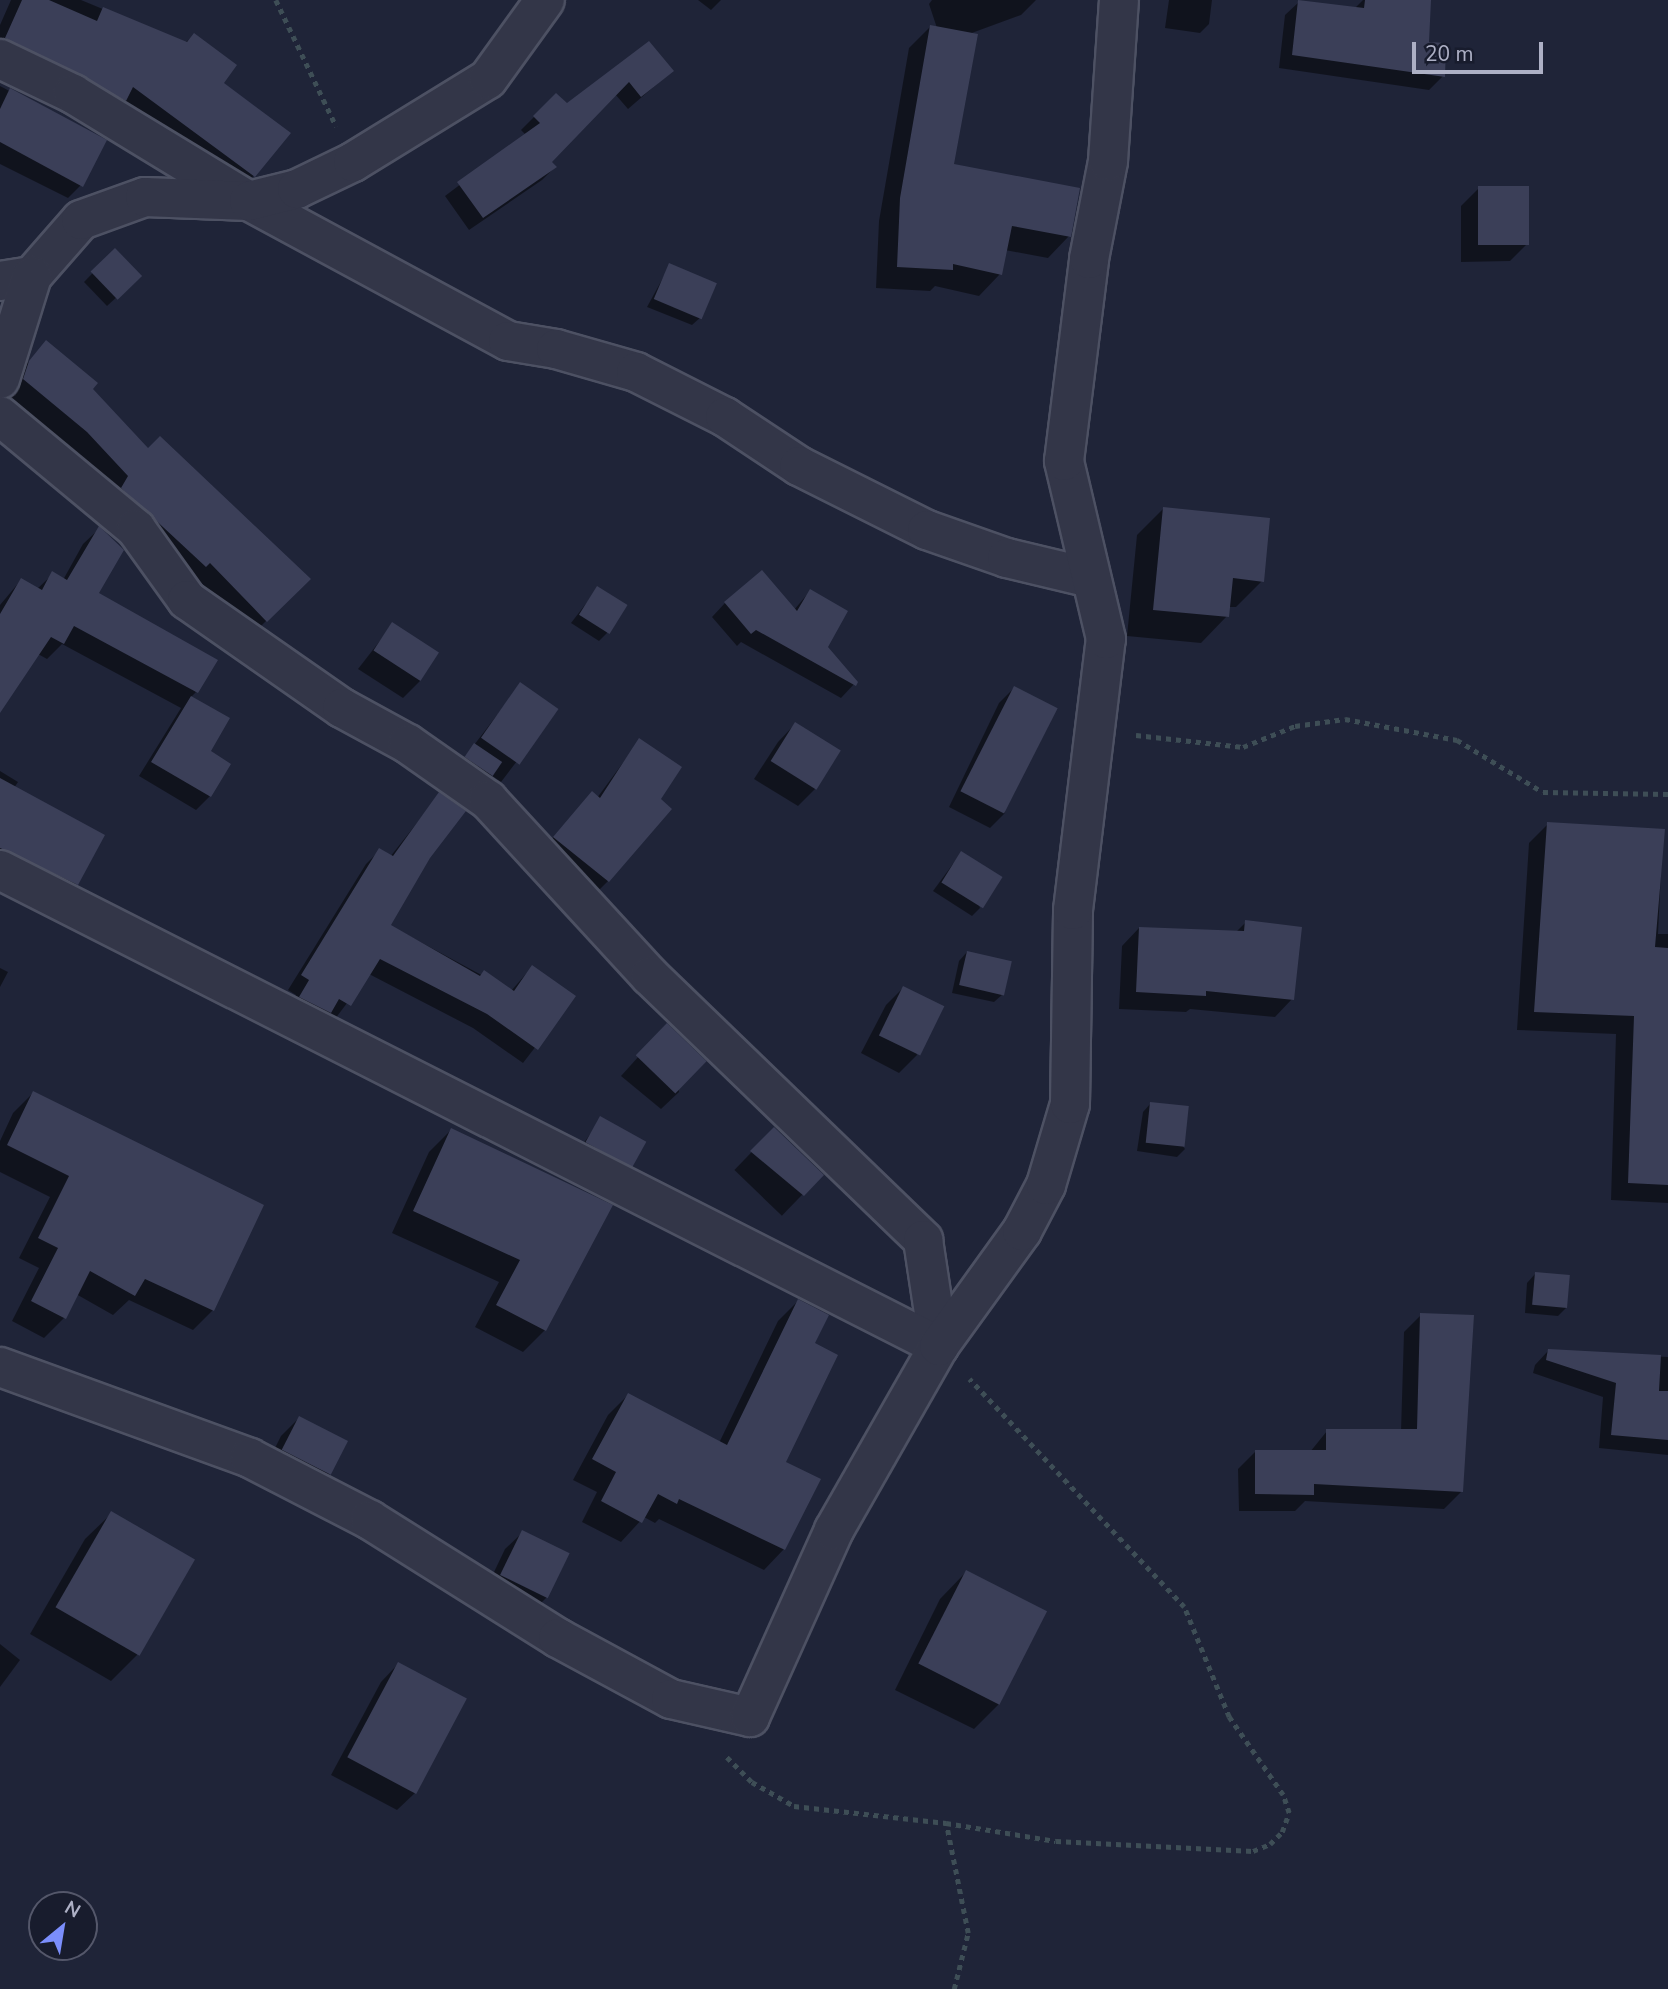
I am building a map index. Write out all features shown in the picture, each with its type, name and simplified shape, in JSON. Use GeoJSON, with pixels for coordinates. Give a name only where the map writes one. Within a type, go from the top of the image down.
{"type":"FeatureCollection","features":[{"type":"Feature","properties":{"kind":"street"},"geometry":{"type":"LineString","coordinates":[[0,379],[16,279],[81,220],[145,197],[249,201],[298,189],[353,162],[488,79],[545,0]]}},
{"type":"Feature","properties":{"kind":"street"},"geometry":{"type":"LineString","coordinates":[[0,1367],[250,1458],[370,1520],[558,1638],[671,1699],[750,1717],[834,1530],[939,1346],[1022,1231],[1046,1185],[1070,1104],[1073,910],[1106,639],[1064,461],[1089,259],[1108,161],[1119,0]]}},
{"type":"Feature","properties":{"kind":"street"},"geometry":{"type":"LineString","coordinates":[[0,60],[73,94],[249,201],[508,341],[636,372],[725,417],[799,466],[927,530],[1007,558],[1091,578]]}},
{"type":"Feature","properties":{"kind":"street"},"geometry":{"type":"LineString","coordinates":[[0,416],[136,528],[187,600],[342,708],[408,744],[488,800],[650,976],[923,1240],[939,1346]]}},
{"type":"Feature","properties":{"kind":"street"},"geometry":{"type":"LineString","coordinates":[[0,870],[939,1346]]}},
{"type":"Feature","properties":{"kind":"path"},"geometry":{"type":"LineString","coordinates":[[276,0],[353,162]]}},
{"type":"Feature","properties":{"kind":"path"},"geometry":{"type":"LineString","coordinates":[[1094,730],[1243,747],[1295,726],[1345,719],[1457,740],[1543,792],[1668,794]]}},
{"type":"Feature","properties":{"kind":"path"},"geometry":{"type":"LineString","coordinates":[[750,1717],[726,1756],[752,1782],[793,1806],[946,1823],[1056,1841],[1253,1851],[1270,1844],[1282,1832],[1289,1813],[1283,1795],[1229,1717],[1184,1607],[939,1346]]}},
{"type":"Feature","properties":{"kind":"path"},"geometry":{"type":"LineString","coordinates":[[946,1823],[968,1933],[954,1989]]}},
{"type":"Feature","properties":{"kind":"building"},"geometry":{"type":"Polygon","coordinates":[[[22,0],[49,0],[97,21],[103,7],[187,42],[194,33],[237,65],[224,83],[291,133],[255,177],[133,87],[126,101],[5,38],[22,0]]]}},
{"type":"Feature","properties":{"kind":"building"},"geometry":{"type":"Polygon","coordinates":[[[1298,0],[1364,8],[1365,0],[1431,0],[1429,42],[1446,43],[1445,77],[1292,55],[1298,0]]]}},
{"type":"Feature","properties":{"kind":"building"},"geometry":{"type":"Polygon","coordinates":[[[930,25],[978,34],[954,164],[1080,188],[1071,237],[1012,226],[1002,275],[953,264],[953,270],[897,267],[900,198],[930,25]]]}},
{"type":"Feature","properties":{"kind":"building"},"geometry":{"type":"Polygon","coordinates":[[[649,41],[674,71],[641,97],[629,82],[552,162],[557,167],[483,218],[457,182],[540,123],[533,116],[556,93],[567,103],[649,41]]]}},
{"type":"Feature","properties":{"kind":"building"},"geometry":{"type":"Polygon","coordinates":[[[10,88],[107,140],[83,187],[0,142],[0,109],[10,88]]]}},
{"type":"Feature","properties":{"kind":"building"},"geometry":{"type":"Polygon","coordinates":[[[1478,186],[1529,186],[1529,245],[1478,245],[1478,186]]]}},
{"type":"Feature","properties":{"kind":"building"},"geometry":{"type":"Polygon","coordinates":[[[115,248],[142,276],[118,300],[91,272],[115,248]]]}},
{"type":"Feature","properties":{"kind":"building"},"geometry":{"type":"Polygon","coordinates":[[[669,263],[717,283],[702,319],[654,299],[669,263]]]}},
{"type":"Feature","properties":{"kind":"building"},"geometry":{"type":"Polygon","coordinates":[[[46,340],[98,383],[93,389],[148,448],[160,436],[311,579],[267,622],[210,563],[206,567],[121,488],[128,476],[87,432],[23,379],[29,361],[46,340]]]}},
{"type":"Feature","properties":{"kind":"building"},"geometry":{"type":"Polygon","coordinates":[[[1163,507],[1270,518],[1264,582],[1233,578],[1229,617],[1153,610],[1163,507]]]}},
{"type":"Feature","properties":{"kind":"building"},"geometry":{"type":"Polygon","coordinates":[[[99,526],[124,550],[99,593],[218,660],[198,693],[74,626],[64,644],[51,637],[0,713],[0,614],[21,578],[42,590],[52,571],[67,580],[99,526]]]}},
{"type":"Feature","properties":{"kind":"building"},"geometry":{"type":"Polygon","coordinates":[[[762,570],[797,611],[810,589],[848,611],[828,647],[858,682],[856,686],[756,630],[751,634],[724,602],[762,570]]]}},
{"type":"Feature","properties":{"kind":"building"},"geometry":{"type":"Polygon","coordinates":[[[597,586],[628,605],[610,634],[579,615],[597,586]]]}},
{"type":"Feature","properties":{"kind":"building"},"geometry":{"type":"Polygon","coordinates":[[[392,622],[439,652],[420,681],[373,651],[392,622]]]}},
{"type":"Feature","properties":{"kind":"building"},"geometry":{"type":"Polygon","coordinates":[[[520,682],[559,709],[519,765],[481,738],[520,682]]]}},
{"type":"Feature","properties":{"kind":"building"},"geometry":{"type":"Polygon","coordinates":[[[1014,686],[1058,708],[1004,813],[960,791],[1014,686]]]}},
{"type":"Feature","properties":{"kind":"building"},"geometry":{"type":"Polygon","coordinates":[[[191,696],[230,718],[211,751],[231,764],[211,797],[151,762],[191,696]]]}},
{"type":"Feature","properties":{"kind":"building"},"geometry":{"type":"Polygon","coordinates":[[[795,722],[841,751],[816,790],[771,761],[795,722]]]}},
{"type":"Feature","properties":{"kind":"building"},"geometry":{"type":"Polygon","coordinates":[[[639,738],[682,767],[661,799],[672,809],[609,882],[553,837],[592,791],[600,798],[639,738]]]}},
{"type":"Feature","properties":{"kind":"building"},"geometry":{"type":"Polygon","coordinates":[[[474,743],[502,762],[493,776],[464,757],[474,743]]]}},
{"type":"Feature","properties":{"kind":"building"},"geometry":{"type":"Polygon","coordinates":[[[0,778],[105,835],[78,885],[0,848],[0,778]]]}},
{"type":"Feature","properties":{"kind":"building"},"geometry":{"type":"Polygon","coordinates":[[[439,792],[466,811],[430,858],[391,925],[480,976],[484,970],[514,991],[532,965],[576,996],[538,1050],[487,1014],[380,959],[351,1006],[339,999],[331,1013],[299,997],[309,980],[301,975],[379,848],[393,856],[439,792]]]}},
{"type":"Feature","properties":{"kind":"building"},"geometry":{"type":"Polygon","coordinates":[[[1547,822],[1665,829],[1655,947],[1668,948],[1668,1185],[1628,1183],[1634,1016],[1534,1012],[1547,822]]]}},
{"type":"Feature","properties":{"kind":"building"},"geometry":{"type":"Polygon","coordinates":[[[961,851],[1003,877],[983,908],[941,882],[961,851]]]}},
{"type":"Feature","properties":{"kind":"building"},"geometry":{"type":"Polygon","coordinates":[[[1245,920],[1302,927],[1294,1000],[1206,991],[1206,996],[1136,992],[1139,927],[1244,931],[1245,920]]]}},
{"type":"Feature","properties":{"kind":"building"},"geometry":{"type":"Polygon","coordinates":[[[967,951],[1012,961],[1004,995],[959,985],[967,951]]]}},
{"type":"Feature","properties":{"kind":"building"},"geometry":{"type":"Polygon","coordinates":[[[903,986],[944,1006],[920,1056],[879,1035],[903,986]]]}},
{"type":"Feature","properties":{"kind":"building"},"geometry":{"type":"Polygon","coordinates":[[[667,1023],[707,1061],[675,1094],[636,1055],[667,1023]]]}},
{"type":"Feature","properties":{"kind":"building"},"geometry":{"type":"Polygon","coordinates":[[[33,1091],[264,1205],[214,1311],[145,1279],[135,1296],[90,1271],[66,1319],[31,1301],[58,1248],[38,1238],[69,1176],[7,1145],[33,1091]]]}},
{"type":"Feature","properties":{"kind":"building"},"geometry":{"type":"Polygon","coordinates":[[[1150,1102],[1189,1106],[1185,1147],[1146,1143],[1150,1102]]]}},
{"type":"Feature","properties":{"kind":"building"},"geometry":{"type":"Polygon","coordinates":[[[600,1116],[646,1142],[632,1168],[585,1142],[600,1116]]]}},
{"type":"Feature","properties":{"kind":"building"},"geometry":{"type":"Polygon","coordinates":[[[774,1127],[824,1175],[804,1196],[750,1151],[774,1127]]]}},
{"type":"Feature","properties":{"kind":"building"},"geometry":{"type":"Polygon","coordinates":[[[451,1128],[613,1205],[546,1331],[496,1305],[520,1260],[413,1211],[451,1128]]]}},
{"type":"Feature","properties":{"kind":"building"},"geometry":{"type":"Polygon","coordinates":[[[1535,1272],[1570,1275],[1567,1308],[1532,1305],[1535,1272]]]}},
{"type":"Feature","properties":{"kind":"building"},"geometry":{"type":"Polygon","coordinates":[[[798,1299],[829,1315],[815,1343],[838,1355],[786,1462],[821,1479],[785,1550],[679,1499],[677,1504],[658,1494],[642,1523],[601,1501],[616,1472],[592,1459],[628,1393],[727,1445],[798,1299]]]}},
{"type":"Feature","properties":{"kind":"building"},"geometry":{"type":"Polygon","coordinates":[[[1420,1313],[1474,1315],[1463,1492],[1314,1484],[1314,1495],[1255,1494],[1255,1450],[1326,1450],[1326,1429],[1417,1429],[1420,1313]]]}},
{"type":"Feature","properties":{"kind":"building"},"geometry":{"type":"Polygon","coordinates":[[[1548,1349],[1661,1355],[1659,1391],[1668,1391],[1668,1440],[1611,1435],[1616,1383],[1546,1360],[1548,1349]]]}},
{"type":"Feature","properties":{"kind":"building"},"geometry":{"type":"Polygon","coordinates":[[[299,1416],[348,1441],[331,1475],[282,1450],[299,1416]]]}},
{"type":"Feature","properties":{"kind":"building"},"geometry":{"type":"Polygon","coordinates":[[[111,1511],[195,1560],[140,1656],[56,1607],[111,1511]]]}},
{"type":"Feature","properties":{"kind":"building"},"geometry":{"type":"Polygon","coordinates":[[[522,1530],[570,1553],[548,1598],[500,1575],[522,1530]]]}},
{"type":"Feature","properties":{"kind":"building"},"geometry":{"type":"Polygon","coordinates":[[[966,1570],[1047,1611],[999,1705],[918,1664],[966,1570]]]}},
{"type":"Feature","properties":{"kind":"building"},"geometry":{"type":"Polygon","coordinates":[[[398,1662],[467,1699],[416,1794],[347,1757],[398,1662]]]}}]}
